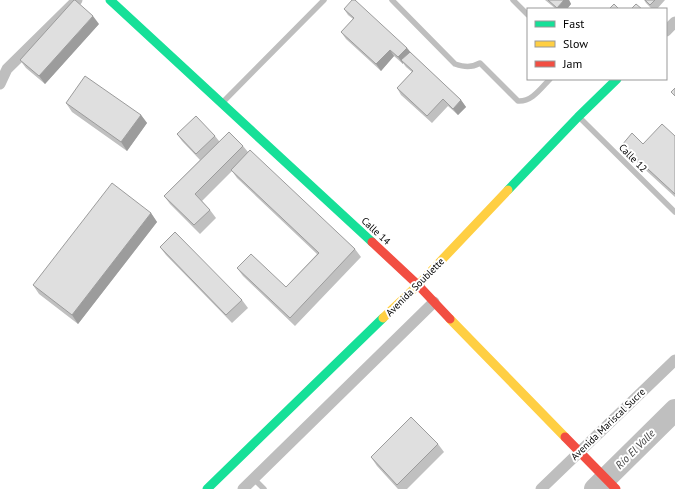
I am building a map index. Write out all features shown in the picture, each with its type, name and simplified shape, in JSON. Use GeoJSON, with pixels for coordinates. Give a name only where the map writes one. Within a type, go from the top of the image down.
{"type":"FeatureCollection","features":[{"type":"Feature","properties":{"kind":"street"},"geometry":{"type":"LineString","coordinates":[[0,84],[7,69],[77,0]]}},
{"type":"Feature","properties":{"kind":"street","name":"Calle 14"},"geometry":{"type":"LineString","coordinates":[[110,0],[418,285],[579,453],[616,489]]}},
{"type":"Feature","properties":{"kind":"street"},"geometry":{"type":"LineString","coordinates":[[667,30],[675,22]]}},
{"type":"Feature","properties":{"kind":"street","name":"Avenida Soublette"},"geometry":{"type":"LineString","coordinates":[[207,489],[418,285],[578,117],[616,80]]}},
{"type":"Feature","properties":{"kind":"street"},"geometry":{"type":"LineString","coordinates":[[243,489],[434,302]]}},
{"type":"Feature","properties":{"kind":"street","name":"Avenida Mariscal Sucre"},"geometry":{"type":"LineString","coordinates":[[541,489],[675,360]]}},
{"type":"Feature","properties":{"kind":"lane"},"geometry":{"type":"LineString","coordinates":[[222,103],[324,0]]}},
{"type":"Feature","properties":{"kind":"lane"},"geometry":{"type":"LineString","coordinates":[[392,0],[455,64],[465,67],[474,67],[480,63],[518,101],[525,101],[531,98],[549,80]]}},
{"type":"Feature","properties":{"kind":"lane"},"geometry":{"type":"LineString","coordinates":[[513,0],[527,14]]}},
{"type":"Feature","properties":{"kind":"lane","name":"Calle 12"},"geometry":{"type":"LineString","coordinates":[[578,117],[675,212]]}},
{"type":"Feature","properties":{"kind":"lane"},"geometry":{"type":"LineString","coordinates":[[254,479],[264,489]]}},
{"type":"Feature","properties":{"kind":"building"},"geometry":{"type":"Polygon","coordinates":[[[74,0],[93,16],[39,76],[20,60],[74,0]]]}},
{"type":"Feature","properties":{"kind":"building"},"geometry":{"type":"Polygon","coordinates":[[[352,0],[355,0],[407,48],[398,57],[390,50],[376,64],[341,32],[354,18],[344,9],[352,0]]]}},
{"type":"Feature","properties":{"kind":"building"},"geometry":{"type":"Polygon","coordinates":[[[548,0],[564,0],[557,8],[548,0]]]}},
{"type":"Feature","properties":{"kind":"building"},"geometry":{"type":"Polygon","coordinates":[[[645,0],[655,0],[650,5],[645,0]]]}},
{"type":"Feature","properties":{"kind":"building"},"geometry":{"type":"Polygon","coordinates":[[[614,4],[618,8],[610,8],[614,4]]]}},
{"type":"Feature","properties":{"kind":"building"},"geometry":{"type":"Polygon","coordinates":[[[636,4],[641,8],[632,8],[636,4]]]}},
{"type":"Feature","properties":{"kind":"building"},"geometry":{"type":"Polygon","coordinates":[[[410,52],[461,100],[453,109],[443,99],[427,116],[397,88],[413,71],[401,60],[410,52]]]}},
{"type":"Feature","properties":{"kind":"building"},"geometry":{"type":"Polygon","coordinates":[[[85,76],[141,115],[121,142],[66,103],[85,76]]]}},
{"type":"Feature","properties":{"kind":"building"},"geometry":{"type":"Polygon","coordinates":[[[675,88],[675,96],[671,92],[675,88]]]}},
{"type":"Feature","properties":{"kind":"building"},"geometry":{"type":"Polygon","coordinates":[[[196,116],[215,136],[196,154],[177,134],[196,116]]]}},
{"type":"Feature","properties":{"kind":"building"},"geometry":{"type":"Polygon","coordinates":[[[662,124],[675,136],[675,194],[622,145],[632,133],[643,144],[662,124]]]}},
{"type":"Feature","properties":{"kind":"building"},"geometry":{"type":"Polygon","coordinates":[[[229,132],[243,146],[195,194],[210,210],[194,225],[164,196],[229,132]]]}},
{"type":"Feature","properties":{"kind":"building"},"geometry":{"type":"Polygon","coordinates":[[[250,150],[355,249],[290,318],[237,268],[251,254],[286,287],[319,253],[231,170],[250,150]]]}},
{"type":"Feature","properties":{"kind":"building"},"geometry":{"type":"Polygon","coordinates":[[[112,183],[151,213],[72,315],[33,285],[112,183]]]}},
{"type":"Feature","properties":{"kind":"building"},"geometry":{"type":"Polygon","coordinates":[[[175,232],[242,300],[226,315],[160,247],[175,232]]]}},
{"type":"Feature","properties":{"kind":"building"},"geometry":{"type":"Polygon","coordinates":[[[411,417],[438,444],[397,485],[371,457],[411,417]]]}},
{"type":"Feature","properties":{"kind":"waterway","name":"Río El Valle"},"geometry":{"type":"LineString","coordinates":[[595,489],[675,410]]}},
{"type":"Feature","properties":{"kind":"traffic: fast"},"geometry":{"type":"LineString","coordinates":[[110,0],[372,242]]}},
{"type":"Feature","properties":{"kind":"traffic: fast"},"geometry":{"type":"LineString","coordinates":[[508,190],[616,80]]}},
{"type":"Feature","properties":{"kind":"traffic: fast"},"geometry":{"type":"LineString","coordinates":[[207,489],[383,318]]}},
{"type":"Feature","properties":{"kind":"traffic: slow"},"geometry":{"type":"LineString","coordinates":[[383,318],[418,285],[508,190]]}},
{"type":"Feature","properties":{"kind":"traffic: slow"},"geometry":{"type":"LineString","coordinates":[[450,319],[565,437]]}},
{"type":"Feature","properties":{"kind":"traffic: jam"},"geometry":{"type":"LineString","coordinates":[[372,242],[418,285],[450,319]]}},
{"type":"Feature","properties":{"kind":"traffic: jam"},"geometry":{"type":"LineString","coordinates":[[565,437],[616,489]]}}]}
